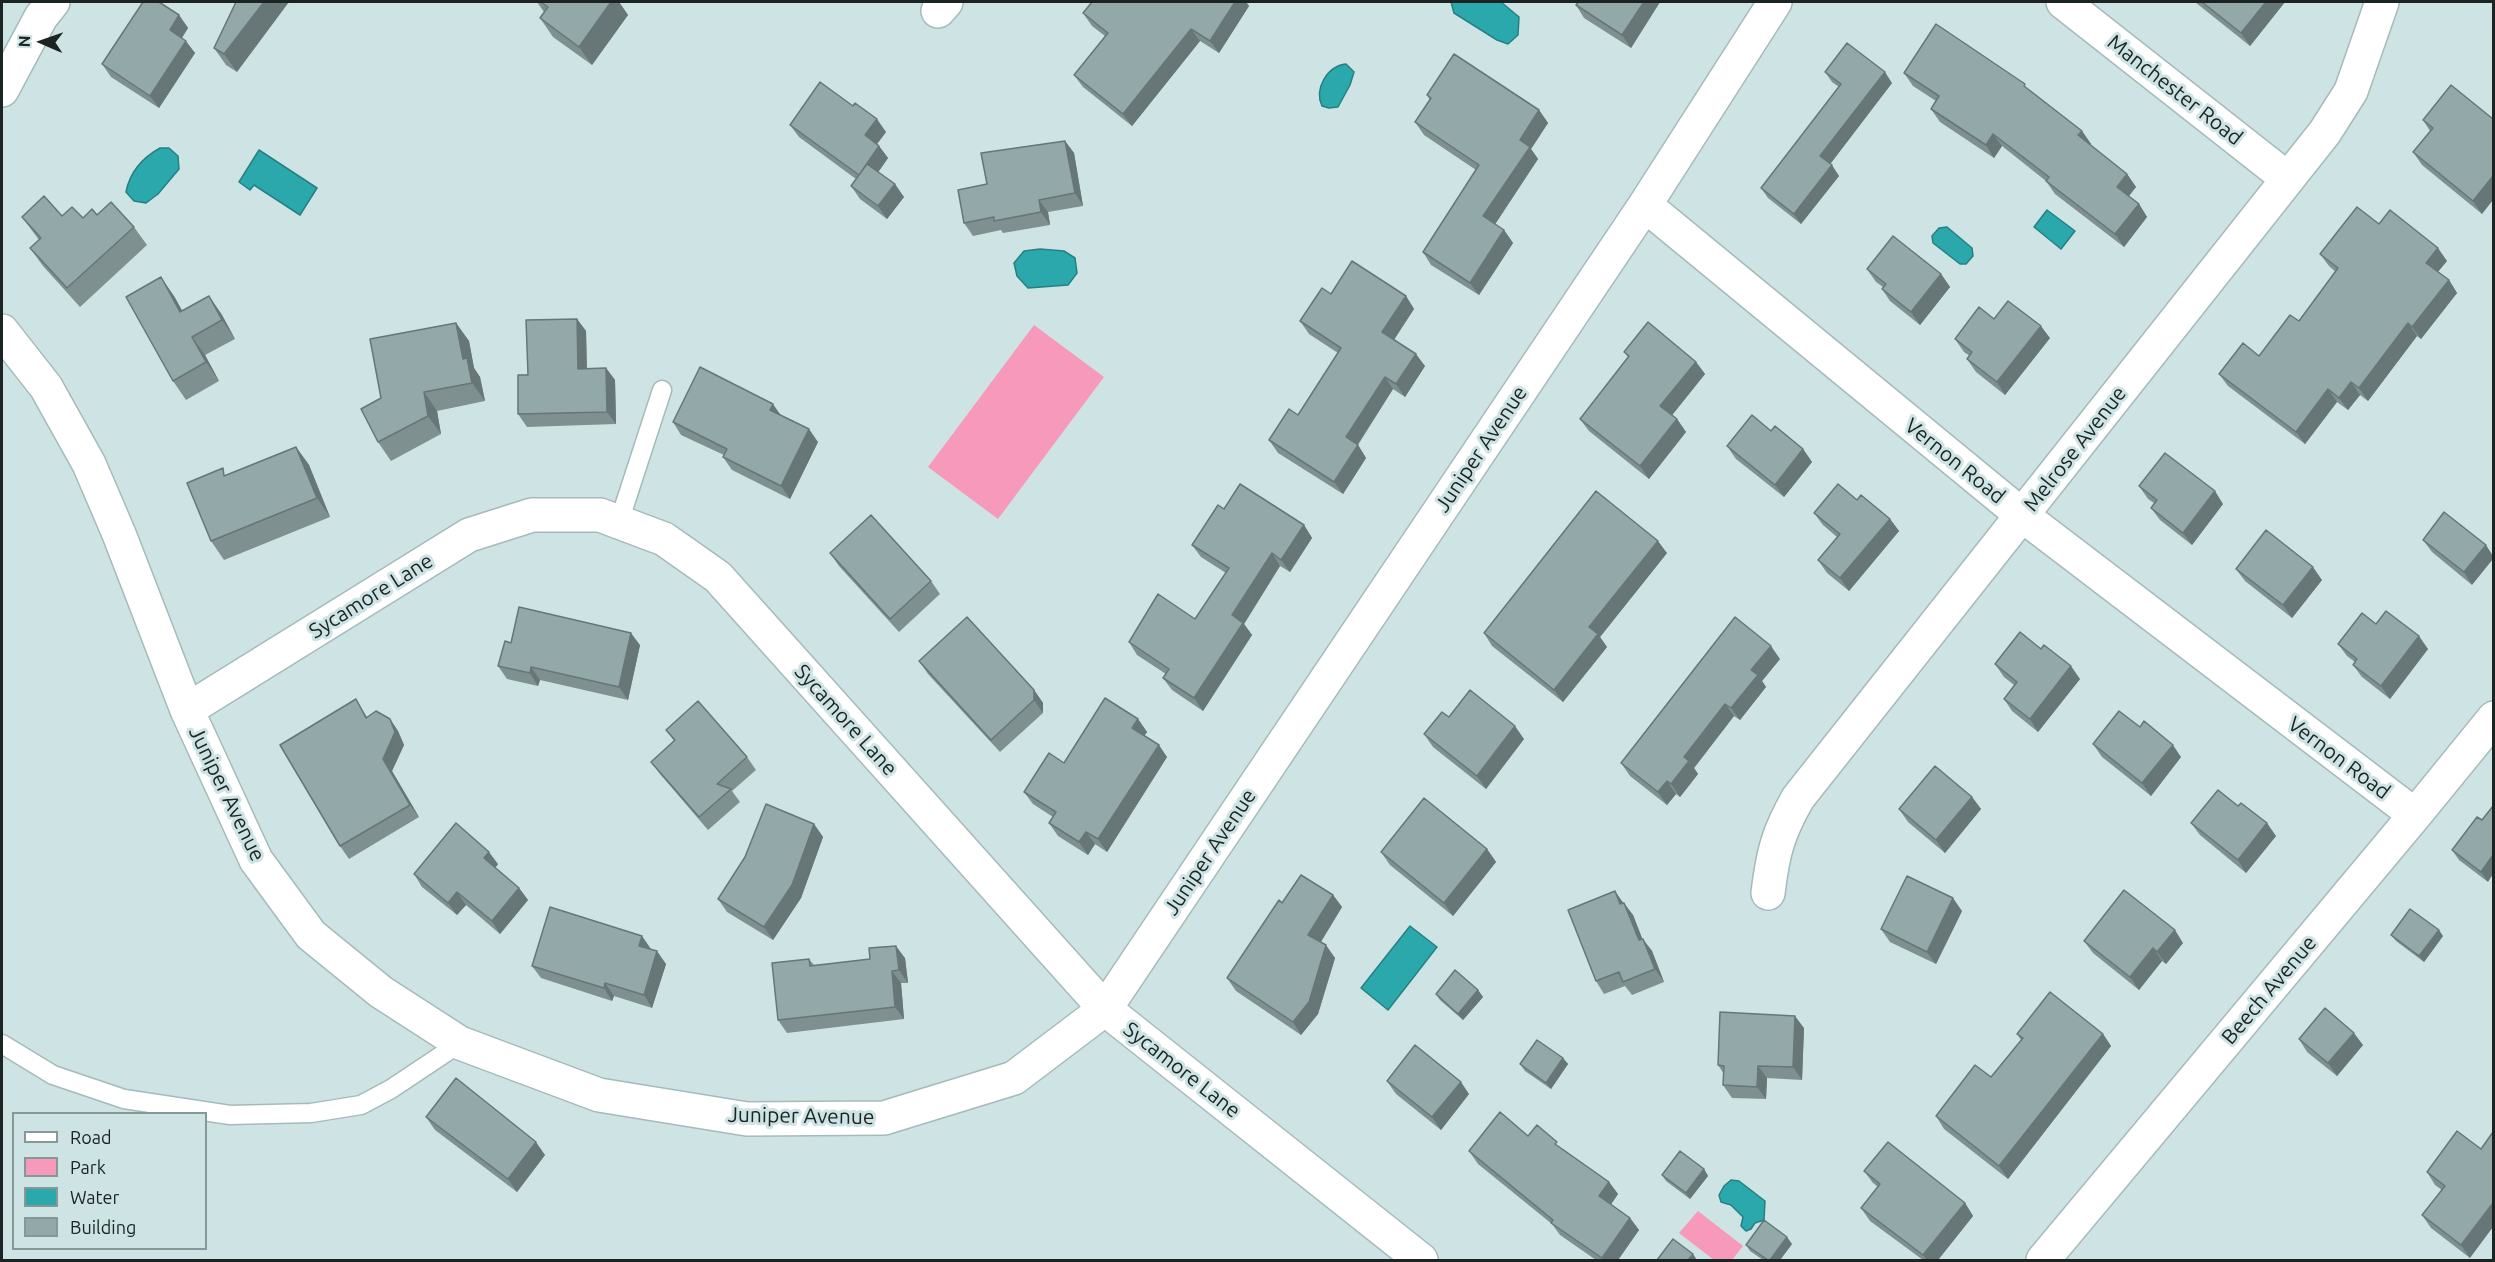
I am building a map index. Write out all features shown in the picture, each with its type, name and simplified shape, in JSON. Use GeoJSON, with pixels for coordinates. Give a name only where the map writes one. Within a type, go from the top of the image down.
{"type":"FeatureCollection","features":[{"type":"Feature","properties":{"kind":"street"},"geometry":{"type":"LineString","coordinates":[[2,90],[41,18],[53,2]]}},
{"type":"Feature","properties":{"kind":"street","name":"Juniper Avenue"},"geometry":{"type":"LineString","coordinates":[[2,331],[46,387],[89,464],[119,534],[187,710],[256,860],[311,934],[381,992],[460,1043],[599,1095],[747,1119],[884,1118],[1014,1078],[1105,1009],[1645,205],[1775,2]]}},
{"type":"Feature","properties":{"kind":"street","name":"Manchester Road"},"geometry":{"type":"LineString","coordinates":[[2062,2],[2288,179]]}},
{"type":"Feature","properties":{"kind":"street","name":"Melrose Avenue"},"geometry":{"type":"LineString","coordinates":[[1768,893],[1772,862],[1781,827],[1798,798],[2325,132],[2351,91],[2382,2]]}},
{"type":"Feature","properties":{"kind":"street","name":"Vernon Road"},"geometry":{"type":"LineString","coordinates":[[1645,205],[2022,516],[2415,815]]}},
{"type":"Feature","properties":{"kind":"street","name":"Sycamore Lane"},"geometry":{"type":"LineString","coordinates":[[187,710],[470,535],[532,515],[600,515],[664,540],[718,577],[1105,1009],[1421,1260]]}},
{"type":"Feature","properties":{"kind":"street","name":"Beech Avenue"},"geometry":{"type":"LineString","coordinates":[[2043,1260],[2415,815],[2493,718]]}},
{"type":"Feature","properties":{"kind":"lane"},"geometry":{"type":"LineString","coordinates":[[618,522],[662,390]]}},
{"type":"Feature","properties":{"kind":"lane"},"geometry":{"type":"LineString","coordinates":[[2,1044],[53,1075],[124,1099],[230,1115],[311,1113],[361,1105],[391,1089],[460,1043]]}},
{"type":"Feature","properties":{"kind":"green space"},"geometry":{"type":"Polygon","coordinates":[[[1034,325],[1104,377],[998,519],[928,467],[1034,325]]]}},
{"type":"Feature","properties":{"kind":"green space"},"geometry":{"type":"Polygon","coordinates":[[[1698,1211],[1743,1246],[1732,1260],[1714,1260],[1679,1233],[1698,1211]]]}},
{"type":"Feature","properties":{"kind":"water"},"geometry":{"type":"Polygon","coordinates":[[[1451,2],[1501,2],[1519,17],[1518,35],[1508,44],[1497,40],[1454,13],[1451,2]]]}},
{"type":"Feature","properties":{"kind":"water"},"geometry":{"type":"Polygon","coordinates":[[[1346,64],[1354,72],[1338,107],[1322,106],[1320,93],[1324,79],[1333,69],[1346,64]]]}},
{"type":"Feature","properties":{"kind":"water"},"geometry":{"type":"Polygon","coordinates":[[[160,148],[169,148],[178,156],[179,169],[158,194],[146,203],[134,201],[126,192],[130,178],[142,161],[160,148]]]}},
{"type":"Feature","properties":{"kind":"water"},"geometry":{"type":"Polygon","coordinates":[[[259,150],[317,188],[300,215],[254,185],[250,190],[239,182],[259,150]]]}},
{"type":"Feature","properties":{"kind":"water"},"geometry":{"type":"Polygon","coordinates":[[[2047,210],[2075,231],[2061,249],[2034,227],[2047,210]]]}},
{"type":"Feature","properties":{"kind":"water"},"geometry":{"type":"Polygon","coordinates":[[[1947,227],[1972,248],[1973,256],[1966,264],[1960,264],[1933,243],[1932,236],[1939,228],[1947,227]]]}},
{"type":"Feature","properties":{"kind":"water"},"geometry":{"type":"Polygon","coordinates":[[[1040,249],[1064,251],[1075,258],[1077,273],[1068,285],[1028,288],[1017,276],[1014,263],[1024,251],[1040,249]]]}},
{"type":"Feature","properties":{"kind":"water"},"geometry":{"type":"Polygon","coordinates":[[[1410,926],[1437,947],[1388,1010],[1361,988],[1410,926]]]}},
{"type":"Feature","properties":{"kind":"water"},"geometry":{"type":"Polygon","coordinates":[[[1731,1180],[1739,1181],[1765,1201],[1764,1220],[1755,1223],[1751,1229],[1746,1231],[1741,1226],[1743,1217],[1731,1205],[1721,1202],[1719,1195],[1731,1180]]]}},
{"type":"Feature","properties":{"kind":"building"},"geometry":{"type":"Polygon","coordinates":[[[143,2],[159,2],[179,15],[170,30],[186,41],[150,96],[102,64],[143,2]]]}},
{"type":"Feature","properties":{"kind":"building"},"geometry":{"type":"Polygon","coordinates":[[[236,2],[264,2],[224,54],[214,48],[236,2]]]}},
{"type":"Feature","properties":{"kind":"building"},"geometry":{"type":"Polygon","coordinates":[[[541,2],[611,2],[579,47],[540,18],[548,7],[541,2]]]}},
{"type":"Feature","properties":{"kind":"building"},"geometry":{"type":"Polygon","coordinates":[[[1092,2],[1235,2],[1210,41],[1191,29],[1123,114],[1074,75],[1108,33],[1083,13],[1092,2]]]}},
{"type":"Feature","properties":{"kind":"building"},"geometry":{"type":"Polygon","coordinates":[[[1578,2],[1644,2],[1622,35],[1576,5],[1578,2]]]}},
{"type":"Feature","properties":{"kind":"building"},"geometry":{"type":"Polygon","coordinates":[[[2202,2],[2266,2],[2241,33],[2202,2]]]}},
{"type":"Feature","properties":{"kind":"building"},"geometry":{"type":"Polygon","coordinates":[[[1936,24],[2025,84],[2024,86],[2082,131],[2078,135],[2127,174],[2117,187],[2139,204],[2115,234],[2046,181],[2049,177],[1993,134],[1986,145],[1931,109],[1939,96],[1904,73],[1936,24]]]}},
{"type":"Feature","properties":{"kind":"building"},"geometry":{"type":"Polygon","coordinates":[[[1847,43],[1885,72],[1820,156],[1832,165],[1794,214],[1761,188],[1841,84],[1825,72],[1847,43]]]}},
{"type":"Feature","properties":{"kind":"building"},"geometry":{"type":"Polygon","coordinates":[[[1454,54],[1539,110],[1520,140],[1530,147],[1483,216],[1504,230],[1470,283],[1423,252],[1479,165],[1415,122],[1431,98],[1427,95],[1454,54]]]}},
{"type":"Feature","properties":{"kind":"building"},"geometry":{"type":"Polygon","coordinates":[[[820,82],[853,106],[855,103],[877,119],[865,135],[879,146],[859,175],[790,125],[820,82]]]}},
{"type":"Feature","properties":{"kind":"building"},"geometry":{"type":"Polygon","coordinates":[[[2451,85],[2493,119],[2493,176],[2473,201],[2413,152],[2433,128],[2423,120],[2451,85]]]}},
{"type":"Feature","properties":{"kind":"building"},"geometry":{"type":"Polygon","coordinates":[[[1065,141],[1075,193],[1039,200],[1041,212],[994,221],[994,217],[964,223],[958,190],[987,184],[981,153],[1065,141]]]}},
{"type":"Feature","properties":{"kind":"building"},"geometry":{"type":"Polygon","coordinates":[[[867,164],[895,184],[878,206],[851,186],[867,164]]]}},
{"type":"Feature","properties":{"kind":"building"},"geometry":{"type":"Polygon","coordinates":[[[44,196],[62,216],[72,207],[83,218],[92,209],[97,215],[111,202],[134,227],[67,288],[30,248],[41,238],[22,217],[44,196]]]}},
{"type":"Feature","properties":{"kind":"building"},"geometry":{"type":"Polygon","coordinates":[[[2357,207],[2379,224],[2390,210],[2438,248],[2426,263],[2449,280],[2412,327],[2408,323],[2359,388],[2351,382],[2339,398],[2328,389],[2296,432],[2219,374],[2243,343],[2259,356],[2290,315],[2299,321],[2338,268],[2320,254],[2357,207]]]}},
{"type":"Feature","properties":{"kind":"building"},"geometry":{"type":"Polygon","coordinates":[[[1893,236],[1941,274],[1911,312],[1882,289],[1886,284],[1867,269],[1893,236]]]}},
{"type":"Feature","properties":{"kind":"building"},"geometry":{"type":"Polygon","coordinates":[[[1352,261],[1406,296],[1382,332],[1416,354],[1396,384],[1385,377],[1346,437],[1358,445],[1334,482],[1269,440],[1289,409],[1298,415],[1341,348],[1300,321],[1322,288],[1331,294],[1352,261]]]}},
{"type":"Feature","properties":{"kind":"building"},"geometry":{"type":"Polygon","coordinates":[[[161,277],[180,312],[209,296],[222,320],[192,337],[206,362],[173,381],[126,297],[161,277]]]}},
{"type":"Feature","properties":{"kind":"building"},"geometry":{"type":"Polygon","coordinates":[[[2008,301],[2041,326],[1997,382],[1967,359],[1972,352],[1955,339],[1979,307],[1994,319],[2008,301]]]}},
{"type":"Feature","properties":{"kind":"building"},"geometry":{"type":"Polygon","coordinates":[[[577,319],[578,369],[606,368],[607,412],[518,414],[518,375],[528,375],[526,320],[577,319]]]}},
{"type":"Feature","properties":{"kind":"building"},"geometry":{"type":"Polygon","coordinates":[[[1648,322],[1696,362],[1660,406],[1677,419],[1640,466],[1580,419],[1629,356],[1624,352],[1648,322]]]}},
{"type":"Feature","properties":{"kind":"building"},"geometry":{"type":"Polygon","coordinates":[[[456,323],[463,359],[467,358],[472,383],[424,392],[428,416],[378,442],[361,409],[381,398],[370,339],[456,323]]]}},
{"type":"Feature","properties":{"kind":"building"},"geometry":{"type":"Polygon","coordinates":[[[700,367],[773,404],[770,410],[809,429],[781,486],[723,457],[727,449],[673,422],[700,367]]]}},
{"type":"Feature","properties":{"kind":"building"},"geometry":{"type":"Polygon","coordinates":[[[1752,415],[1771,431],[1775,426],[1803,449],[1775,485],[1727,446],[1752,415]]]}},
{"type":"Feature","properties":{"kind":"building"},"geometry":{"type":"Polygon","coordinates":[[[296,447],[317,498],[211,541],[187,483],[223,468],[224,476],[296,447]]]}},
{"type":"Feature","properties":{"kind":"building"},"geometry":{"type":"Polygon","coordinates":[[[2165,453],[2215,491],[2183,533],[2151,508],[2157,500],[2139,486],[2165,453]]]}},
{"type":"Feature","properties":{"kind":"building"},"geometry":{"type":"Polygon","coordinates":[[[1240,484],[1304,525],[1281,560],[1272,553],[1232,615],[1243,623],[1194,698],[1163,678],[1169,669],[1129,642],[1158,594],[1195,619],[1229,568],[1192,545],[1218,505],[1224,509],[1240,484]]]}},
{"type":"Feature","properties":{"kind":"building"},"geometry":{"type":"Polygon","coordinates":[[[1838,484],[1857,500],[1861,495],[1890,519],[1840,578],[1818,560],[1840,534],[1814,513],[1838,484]]]}},
{"type":"Feature","properties":{"kind":"building"},"geometry":{"type":"Polygon","coordinates":[[[1596,491],[1658,541],[1589,627],[1598,634],[1554,690],[1484,633],[1596,491]]]}},
{"type":"Feature","properties":{"kind":"building"},"geometry":{"type":"Polygon","coordinates":[[[2444,512],[2486,545],[2464,572],[2423,540],[2444,512]]]}},
{"type":"Feature","properties":{"kind":"building"},"geometry":{"type":"Polygon","coordinates":[[[871,515],[931,581],[890,619],[830,553],[871,515]]]}},
{"type":"Feature","properties":{"kind":"building"},"geometry":{"type":"Polygon","coordinates":[[[2266,530],[2313,567],[2283,605],[2236,569],[2266,530]]]}},
{"type":"Feature","properties":{"kind":"building"},"geometry":{"type":"Polygon","coordinates":[[[519,607],[631,633],[619,687],[531,667],[530,673],[498,666],[505,641],[511,643],[519,607]]]}},
{"type":"Feature","properties":{"kind":"building"},"geometry":{"type":"Polygon","coordinates":[[[2386,611],[2419,636],[2381,686],[2353,665],[2357,659],[2338,644],[2362,613],[2376,624],[2386,611]]]}},
{"type":"Feature","properties":{"kind":"building"},"geometry":{"type":"Polygon","coordinates":[[[967,617],[1034,690],[1034,700],[991,740],[919,661],[967,617]]]}},
{"type":"Feature","properties":{"kind":"building"},"geometry":{"type":"Polygon","coordinates":[[[1735,617],[1771,646],[1751,670],[1758,675],[1731,708],[1725,704],[1684,757],[1689,761],[1671,784],[1667,781],[1658,792],[1621,763],[1735,617]]]}},
{"type":"Feature","properties":{"kind":"building"},"geometry":{"type":"Polygon","coordinates":[[[2020,632],[2041,649],[2044,645],[2071,666],[2030,719],[2004,699],[2017,682],[1995,664],[2020,632]]]}},
{"type":"Feature","properties":{"kind":"building"},"geometry":{"type":"Polygon","coordinates":[[[1470,690],[1515,726],[1477,776],[1424,734],[1442,712],[1449,717],[1470,690]]]}},
{"type":"Feature","properties":{"kind":"building"},"geometry":{"type":"Polygon","coordinates":[[[1105,698],[1138,719],[1132,728],[1159,745],[1098,839],[1086,832],[1079,842],[1049,823],[1056,812],[1024,792],[1049,753],[1064,763],[1105,698]]]}},
{"type":"Feature","properties":{"kind":"building"},"geometry":{"type":"Polygon","coordinates":[[[356,699],[366,718],[376,711],[390,719],[395,732],[383,759],[410,805],[340,846],[280,745],[356,699]]]}},
{"type":"Feature","properties":{"kind":"building"},"geometry":{"type":"Polygon","coordinates":[[[698,701],[747,757],[717,784],[731,789],[699,817],[651,762],[675,740],[666,730],[698,701]]]}},
{"type":"Feature","properties":{"kind":"building"},"geometry":{"type":"Polygon","coordinates":[[[2119,711],[2140,727],[2144,721],[2173,745],[2142,783],[2093,744],[2119,711]]]}},
{"type":"Feature","properties":{"kind":"building"},"geometry":{"type":"Polygon","coordinates":[[[1935,766],[1972,797],[1936,840],[1899,809],[1935,766]]]}},
{"type":"Feature","properties":{"kind":"building"},"geometry":{"type":"Polygon","coordinates":[[[2218,790],[2238,806],[2241,803],[2267,823],[2238,860],[2191,823],[2218,790]]]}},
{"type":"Feature","properties":{"kind":"building"},"geometry":{"type":"Polygon","coordinates":[[[1424,798],[1487,849],[1444,903],[1381,852],[1424,798]]]}},
{"type":"Feature","properties":{"kind":"building"},"geometry":{"type":"Polygon","coordinates":[[[766,804],[814,824],[792,885],[764,927],[718,899],[745,857],[766,804]]]}},
{"type":"Feature","properties":{"kind":"building"},"geometry":{"type":"Polygon","coordinates":[[[2493,806],[2493,855],[2481,872],[2452,850],[2477,817],[2482,820],[2493,806]]]}},
{"type":"Feature","properties":{"kind":"building"},"geometry":{"type":"Polygon","coordinates":[[[456,823],[489,852],[484,858],[519,888],[492,921],[457,892],[448,903],[414,874],[456,823]]]}},
{"type":"Feature","properties":{"kind":"building"},"geometry":{"type":"Polygon","coordinates":[[[1301,875],[1333,895],[1308,935],[1326,945],[1309,1002],[1293,1022],[1227,978],[1279,900],[1282,903],[1301,875]]]}},
{"type":"Feature","properties":{"kind":"building"},"geometry":{"type":"Polygon","coordinates":[[[1907,876],[1953,898],[1927,952],[1881,929],[1907,876]]]}},
{"type":"Feature","properties":{"kind":"building"},"geometry":{"type":"Polygon","coordinates":[[[2124,890],[2175,930],[2157,952],[2153,948],[2130,977],[2084,941],[2124,890]]]}},
{"type":"Feature","properties":{"kind":"building"},"geometry":{"type":"Polygon","coordinates":[[[1615,891],[1620,904],[1624,903],[1639,940],[1643,939],[1655,969],[1623,982],[1619,972],[1596,981],[1568,910],[1615,891]]]}},
{"type":"Feature","properties":{"kind":"building"},"geometry":{"type":"Polygon","coordinates":[[[550,907],[642,936],[639,946],[657,951],[644,995],[605,983],[604,988],[532,966],[550,907]]]}},
{"type":"Feature","properties":{"kind":"building"},"geometry":{"type":"Polygon","coordinates":[[[2410,909],[2439,930],[2419,956],[2391,935],[2410,909]]]}},
{"type":"Feature","properties":{"kind":"building"},"geometry":{"type":"Polygon","coordinates":[[[896,946],[899,970],[892,971],[895,1007],[778,1020],[772,963],[809,959],[810,966],[870,959],[869,948],[896,946]]]}},
{"type":"Feature","properties":{"kind":"building"},"geometry":{"type":"Polygon","coordinates":[[[1455,970],[1478,990],[1458,1014],[1436,994],[1455,970]]]}},
{"type":"Feature","properties":{"kind":"building"},"geometry":{"type":"Polygon","coordinates":[[[2050,992],[2103,1034],[1999,1166],[1936,1116],[1975,1065],[1991,1077],[2023,1038],[2017,1034],[2050,992]]]}},
{"type":"Feature","properties":{"kind":"building"},"geometry":{"type":"Polygon","coordinates":[[[2325,1008],[2354,1033],[2328,1063],[2299,1039],[2325,1008]]]}},
{"type":"Feature","properties":{"kind":"building"},"geometry":{"type":"Polygon","coordinates":[[[1720,1012],[1795,1016],[1793,1067],[1758,1066],[1757,1087],[1723,1085],[1724,1066],[1718,1065],[1720,1012]]]}},
{"type":"Feature","properties":{"kind":"building"},"geometry":{"type":"Polygon","coordinates":[[[1537,1040],[1563,1058],[1546,1083],[1520,1064],[1537,1040]]]}},
{"type":"Feature","properties":{"kind":"building"},"geometry":{"type":"Polygon","coordinates":[[[1415,1045],[1461,1082],[1432,1117],[1387,1081],[1415,1045]]]}},
{"type":"Feature","properties":{"kind":"building"},"geometry":{"type":"Polygon","coordinates":[[[456,1078],[536,1142],[508,1179],[426,1117],[456,1078]]]}},
{"type":"Feature","properties":{"kind":"building"},"geometry":{"type":"Polygon","coordinates":[[[1500,1112],[1528,1136],[1537,1125],[1557,1142],[1555,1144],[1609,1182],[1599,1196],[1630,1218],[1602,1258],[1551,1223],[1553,1220],[1469,1151],[1500,1112]]]}},
{"type":"Feature","properties":{"kind":"building"},"geometry":{"type":"Polygon","coordinates":[[[2457,1131],[2481,1149],[2493,1132],[2493,1203],[2461,1245],[2422,1215],[2445,1186],[2427,1172],[2457,1131]]]}},
{"type":"Feature","properties":{"kind":"building"},"geometry":{"type":"Polygon","coordinates":[[[1888,1142],[1965,1203],[1923,1255],[1861,1208],[1880,1184],[1864,1171],[1888,1142]]]}},
{"type":"Feature","properties":{"kind":"building"},"geometry":{"type":"Polygon","coordinates":[[[1680,1151],[1704,1169],[1686,1193],[1662,1175],[1680,1151]]]}},
{"type":"Feature","properties":{"kind":"building"},"geometry":{"type":"Polygon","coordinates":[[[1764,1220],[1787,1237],[1770,1260],[1746,1245],[1764,1220]]]}},
{"type":"Feature","properties":{"kind":"building"},"geometry":{"type":"Polygon","coordinates":[[[1673,1239],[1693,1254],[1688,1260],[1657,1260],[1673,1239]]]}}]}
